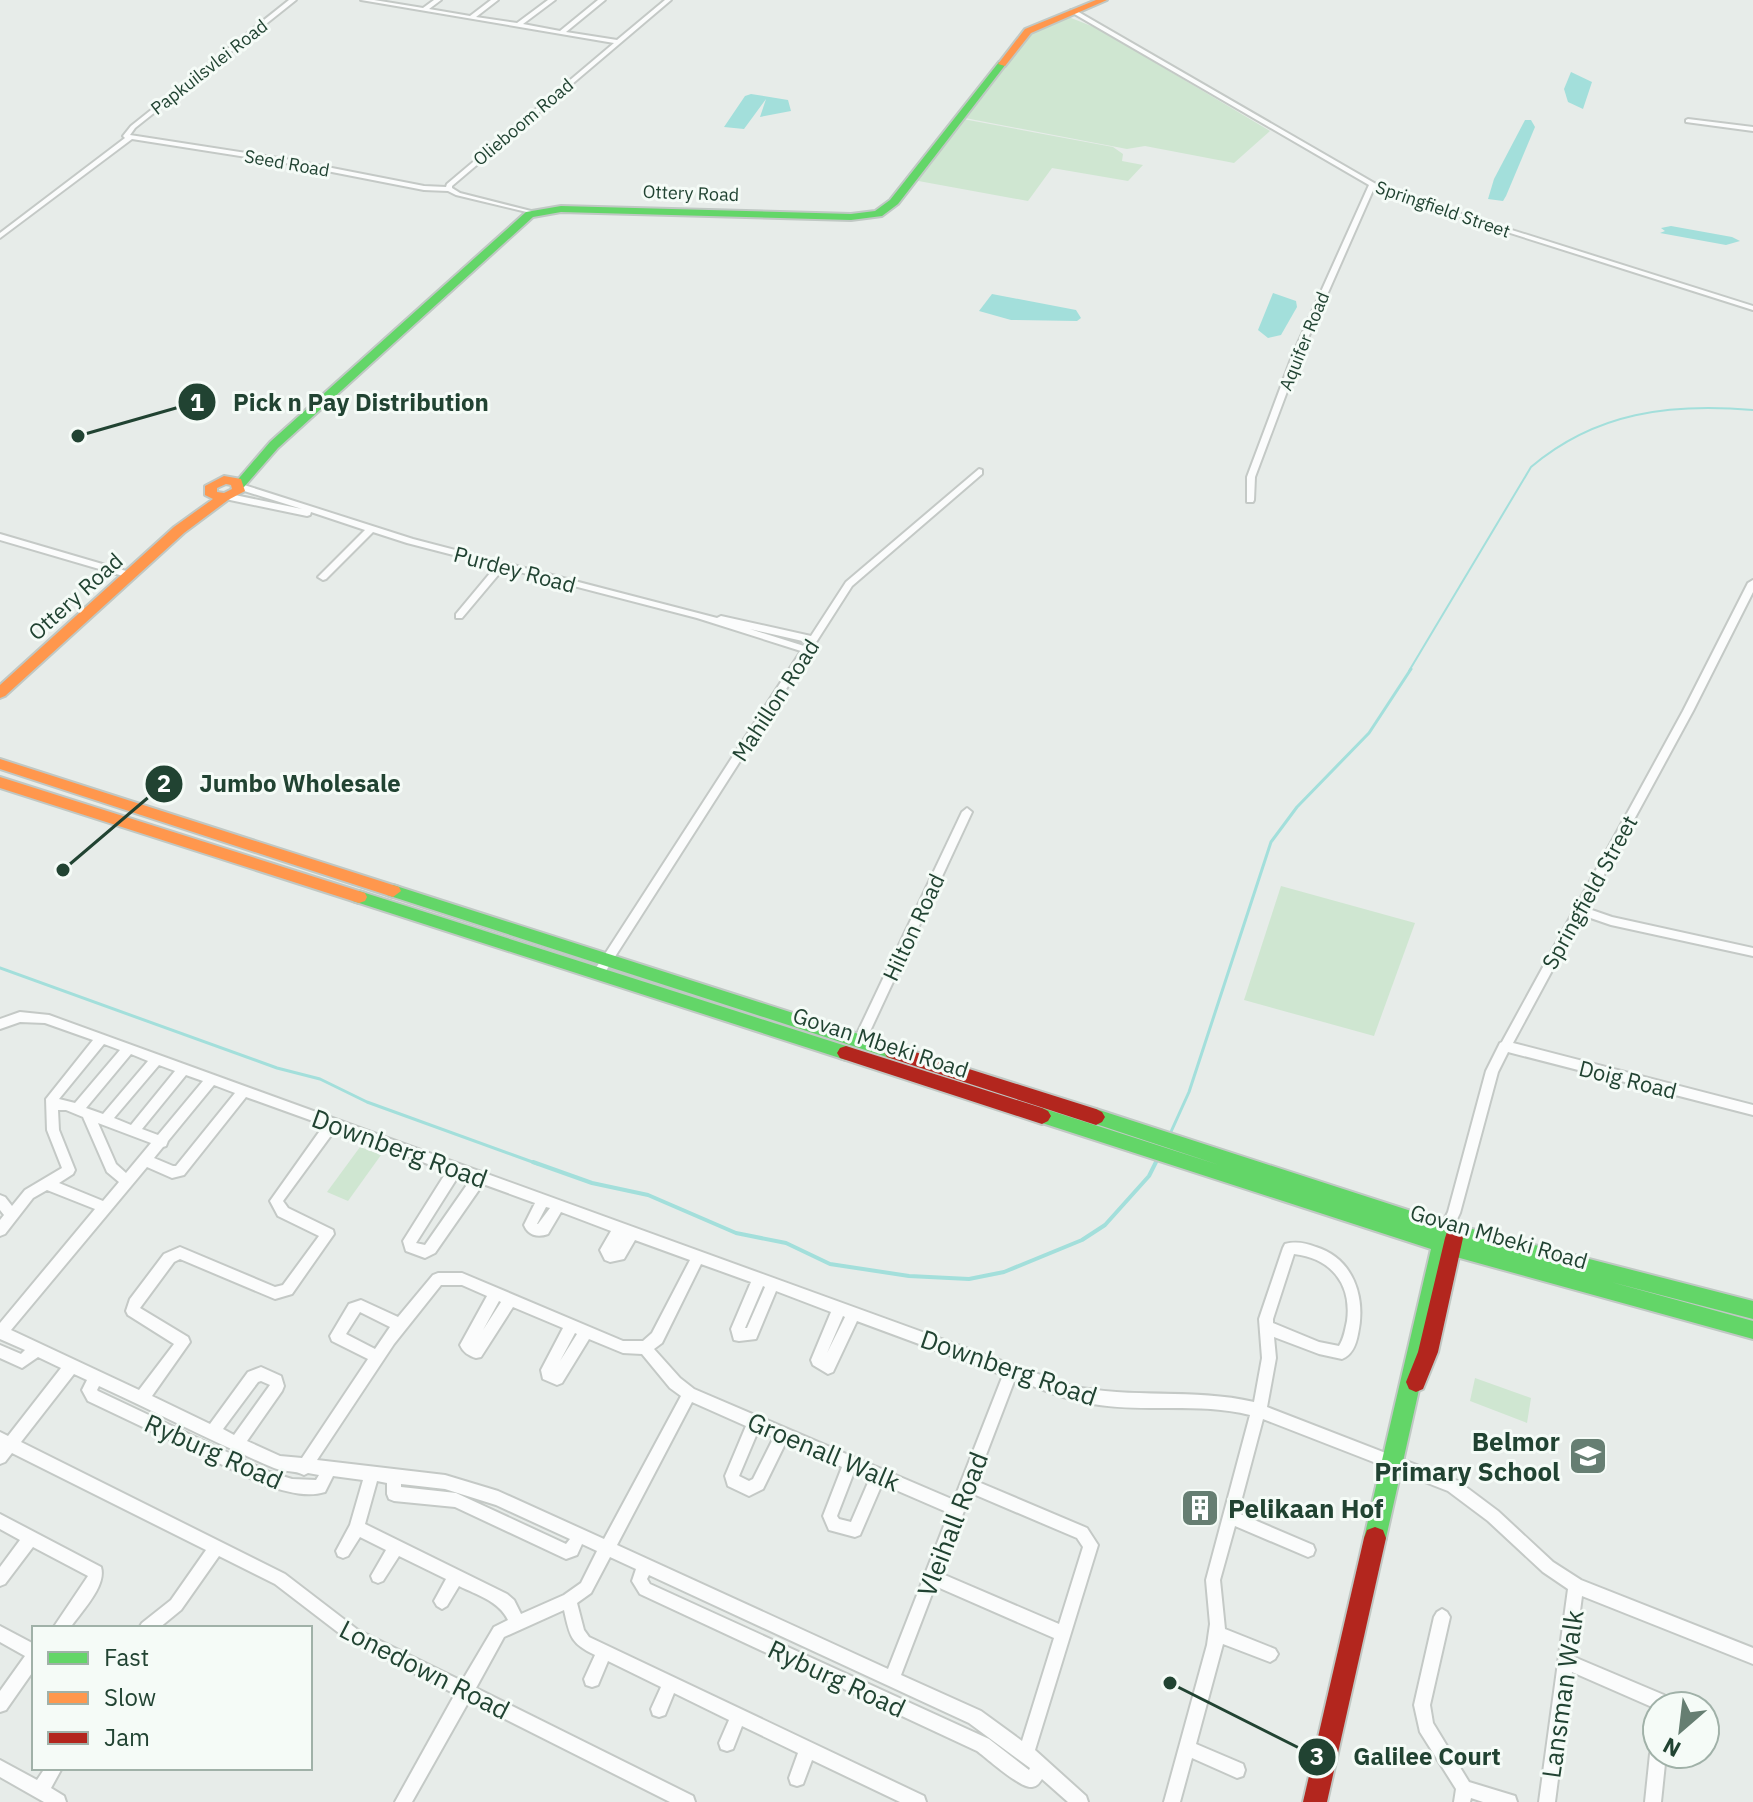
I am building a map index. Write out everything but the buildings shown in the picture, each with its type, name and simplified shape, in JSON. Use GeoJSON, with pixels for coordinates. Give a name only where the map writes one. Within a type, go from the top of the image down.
{"type":"FeatureCollection","features":[{"type":"Feature","properties":{"kind":"main road","name":"Ottery Road"},"geometry":{"type":"LineString","coordinates":[[0,693],[533,213],[561,209],[851,217],[878,214],[894,202],[1026,34],[1103,0]]}},
{"type":"Feature","properties":{"kind":"main road","name":"Govan Mbeki Road"},"geometry":{"type":"LineString","coordinates":[[0,764],[603,967],[859,1042],[1181,1153],[1753,1330]]}},
{"type":"Feature","properties":{"kind":"main road","name":"Govan Mbeki Road"},"geometry":{"type":"LineString","coordinates":[[0,782],[603,967],[1156,1144]]}},
{"type":"Feature","properties":{"kind":"main road","name":"Govan Mbeki Road"},"geometry":{"type":"LineString","coordinates":[[1448,1238],[1753,1310]]}},
{"type":"Feature","properties":{"kind":"main road"},"geometry":{"type":"LineString","coordinates":[[1315,1802],[1403,1408],[1428,1352],[1448,1238]]}},
{"type":"Feature","properties":{"kind":"street","name":"Papkuilsvlei Road"},"geometry":{"type":"LineString","coordinates":[[0,236],[54,193],[70,186],[293,0]]}},
{"type":"Feature","properties":{"kind":"street"},"geometry":{"type":"LineString","coordinates":[[364,0],[619,42]]}},
{"type":"Feature","properties":{"kind":"street"},"geometry":{"type":"LineString","coordinates":[[424,10],[438,0]]}},
{"type":"Feature","properties":{"kind":"street"},"geometry":{"type":"LineString","coordinates":[[472,17],[495,0]]}},
{"type":"Feature","properties":{"kind":"street"},"geometry":{"type":"LineString","coordinates":[[519,25],[552,0]]}},
{"type":"Feature","properties":{"kind":"street"},"geometry":{"type":"LineString","coordinates":[[562,32],[602,0]]}},
{"type":"Feature","properties":{"kind":"street","name":"Olieboom Road"},"geometry":{"type":"LineString","coordinates":[[533,213],[449,189],[454,179],[668,0]]}},
{"type":"Feature","properties":{"kind":"street","name":"Springfield Street"},"geometry":{"type":"LineString","coordinates":[[1073,11],[1372,185],[1418,203],[1753,308]]}},
{"type":"Feature","properties":{"kind":"street"},"geometry":{"type":"LineString","coordinates":[[1688,121],[1753,129]]}},
{"type":"Feature","properties":{"kind":"street","name":"Seed Road"},"geometry":{"type":"LineString","coordinates":[[128,137],[175,142],[377,180],[449,189]]}},
{"type":"Feature","properties":{"kind":"street","name":"Aquifer Road"},"geometry":{"type":"LineString","coordinates":[[1250,500],[1251,477],[1297,354],[1372,185]]}},
{"type":"Feature","properties":{"kind":"street","name":"Mahillon Road"},"geometry":{"type":"LineString","coordinates":[[603,967],[856,576],[979,472]]}},
{"type":"Feature","properties":{"kind":"street","name":"Purdey Road"},"geometry":{"type":"LineString","coordinates":[[228,490],[501,566],[810,645]]}},
{"type":"Feature","properties":{"kind":"street"},"geometry":{"type":"LineString","coordinates":[[323,577],[372,528]]}},
{"type":"Feature","properties":{"kind":"street"},"geometry":{"type":"LineString","coordinates":[[0,537],[130,575]]}},
{"type":"Feature","properties":{"kind":"street"},"geometry":{"type":"LineString","coordinates":[[459,616],[501,566]]}},
{"type":"Feature","properties":{"kind":"street","name":"Springfield Street"},"geometry":{"type":"LineString","coordinates":[[1448,1238],[1486,1089],[1504,1046],[1744,607],[1753,583]]}},
{"type":"Feature","properties":{"kind":"street","name":"Hilton Road"},"geometry":{"type":"LineString","coordinates":[[859,1042],[967,812]]}},
{"type":"Feature","properties":{"kind":"street"},"geometry":{"type":"LineString","coordinates":[[1580,910],[1611,921],[1753,952]]}},
{"type":"Feature","properties":{"kind":"street","name":"Downberg Road"},"geometry":{"type":"LineString","coordinates":[[7,1021],[35,1015],[1092,1398],[1200,1398],[1228,1401],[1257,1410],[1453,1486],[1493,1516],[1548,1567],[1576,1586],[1753,1656]]}},
{"type":"Feature","properties":{"kind":"street"},"geometry":{"type":"LineString","coordinates":[[0,1230],[29,1194],[69,1170],[53,1130],[53,1095],[101,1039]]}},
{"type":"Feature","properties":{"kind":"street","name":"Doig Road"},"geometry":{"type":"LineString","coordinates":[[1504,1046],[1753,1110]]}},
{"type":"Feature","properties":{"kind":"street"},"geometry":{"type":"LineString","coordinates":[[82,1112],[129,1048]]}},
{"type":"Feature","properties":{"kind":"street"},"geometry":{"type":"LineString","coordinates":[[105,1120],[156,1059]]}},
{"type":"Feature","properties":{"kind":"street"},"geometry":{"type":"LineString","coordinates":[[133,1131],[183,1069]]}},
{"type":"Feature","properties":{"kind":"street"},"geometry":{"type":"LineString","coordinates":[[1,1332],[126,1180],[147,1161],[212,1079]]}},
{"type":"Feature","properties":{"kind":"street"},"geometry":{"type":"LineString","coordinates":[[147,1161],[172,1172],[180,1171],[243,1091]]}},
{"type":"Feature","properties":{"kind":"street"},"geometry":{"type":"LineString","coordinates":[[53,1104],[162,1142]]}},
{"type":"Feature","properties":{"kind":"street"},"geometry":{"type":"LineString","coordinates":[[82,1112],[111,1168],[126,1180]]}},
{"type":"Feature","properties":{"kind":"street"},"geometry":{"type":"LineString","coordinates":[[141,1399],[183,1342],[139,1318],[133,1311],[135,1303],[169,1258],[180,1253],[275,1293],[287,1290],[328,1234],[283,1212],[276,1201],[333,1123]]}},
{"type":"Feature","properties":{"kind":"street"},"geometry":{"type":"LineString","coordinates":[[456,1168],[409,1241],[411,1247],[425,1252],[430,1249],[480,1177]]}},
{"type":"Feature","properties":{"kind":"street"},"geometry":{"type":"LineString","coordinates":[[47,1184],[104,1207]]}},
{"type":"Feature","properties":{"kind":"street"},"geometry":{"type":"LineString","coordinates":[[0,1201],[12,1215]]}},
{"type":"Feature","properties":{"kind":"street"},"geometry":{"type":"LineString","coordinates":[[543,1201],[530,1225],[535,1230],[543,1230],[558,1206]]}},
{"type":"Feature","properties":{"kind":"street"},"geometry":{"type":"LineString","coordinates":[[1172,1802],[1218,1634],[1213,1580],[1263,1394],[1269,1358],[1266,1327],[1284,1259],[1290,1248],[1305,1248],[1335,1262],[1357,1306],[1350,1339],[1342,1353],[1266,1327]]}},
{"type":"Feature","properties":{"kind":"street"},"geometry":{"type":"LineString","coordinates":[[304,1468],[377,1357],[438,1279],[462,1279],[629,1349],[645,1348],[657,1338],[698,1257]]}},
{"type":"Feature","properties":{"kind":"street"},"geometry":{"type":"LineString","coordinates":[[759,1279],[738,1329],[739,1335],[750,1335],[773,1284]]}},
{"type":"Feature","properties":{"kind":"street"},"geometry":{"type":"LineString","coordinates":[[496,1293],[467,1343],[467,1347],[476,1352],[510,1300]]}},
{"type":"Feature","properties":{"kind":"street"},"geometry":{"type":"LineString","coordinates":[[377,1357],[337,1336],[354,1308],[361,1306],[400,1325]]}},
{"type":"Feature","properties":{"kind":"street"},"geometry":{"type":"LineString","coordinates":[[839,1308],[818,1360],[828,1367],[854,1313]]}},
{"type":"Feature","properties":{"kind":"street"},"geometry":{"type":"LineString","coordinates":[[572,1325],[547,1371],[557,1378],[587,1331]]}},
{"type":"Feature","properties":{"kind":"street","name":"Ryburg Road"},"geometry":{"type":"LineString","coordinates":[[1,1332],[279,1463],[467,1486],[975,1717],[1026,1753],[1080,1802]]}},
{"type":"Feature","properties":{"kind":"street","name":"Groenall Walk"},"geometry":{"type":"LineString","coordinates":[[645,1348],[675,1383],[689,1394],[958,1509]]}},
{"type":"Feature","properties":{"kind":"street"},"geometry":{"type":"LineString","coordinates":[[0,1351],[22,1361],[37,1349]]}},
{"type":"Feature","properties":{"kind":"street"},"geometry":{"type":"LineString","coordinates":[[0,1457],[5,1441],[71,1366]]}},
{"type":"Feature","properties":{"kind":"street","name":"Vleihall Road"},"geometry":{"type":"LineString","coordinates":[[892,1678],[1012,1370]]}},
{"type":"Feature","properties":{"kind":"street","name":"Ryburg Road"},"geometry":{"type":"LineString","coordinates":[[212,1433],[253,1377],[261,1374],[276,1381],[277,1386],[236,1444]]}},
{"type":"Feature","properties":{"kind":"street","name":"Ryburg Road"},"geometry":{"type":"LineString","coordinates":[[96,1378],[89,1390],[93,1396],[287,1485],[322,1487],[328,1471]]}},
{"type":"Feature","properties":{"kind":"street"},"geometry":{"type":"LineString","coordinates":[[403,1802],[490,1643],[516,1621],[569,1600],[586,1588],[689,1394]]}},
{"type":"Feature","properties":{"kind":"street"},"geometry":{"type":"LineString","coordinates":[[755,1422],[732,1476],[733,1481],[749,1489],[758,1484],[783,1433]]}},
{"type":"Feature","properties":{"kind":"street","name":"Lonedown Road"},"geometry":{"type":"LineString","coordinates":[[5,1441],[280,1579],[353,1635],[687,1802]]}},
{"type":"Feature","properties":{"kind":"street"},"geometry":{"type":"LineString","coordinates":[[851,1462],[830,1516],[834,1525],[855,1530],[879,1474]]}},
{"type":"Feature","properties":{"kind":"street"},"geometry":{"type":"LineString","coordinates":[[343,1551],[357,1528],[371,1475]]}},
{"type":"Feature","properties":{"kind":"street"},"geometry":{"type":"LineString","coordinates":[[967,1484],[1069,1526],[1088,1538],[1091,1552],[1026,1753]]}},
{"type":"Feature","properties":{"kind":"street"},"geometry":{"type":"LineString","coordinates":[[1230,1517],[1308,1550]]}},
{"type":"Feature","properties":{"kind":"street"},"geometry":{"type":"LineString","coordinates":[[0,1521],[96,1572],[95,1580],[62,1626]]}},
{"type":"Feature","properties":{"kind":"street"},"geometry":{"type":"LineString","coordinates":[[357,1528],[505,1601],[516,1621]]}},
{"type":"Feature","properties":{"kind":"street"},"geometry":{"type":"LineString","coordinates":[[0,1579],[31,1537]]}},
{"type":"Feature","properties":{"kind":"street"},"geometry":{"type":"LineString","coordinates":[[150,1626],[176,1605],[217,1547]]}},
{"type":"Feature","properties":{"kind":"street"},"geometry":{"type":"LineString","coordinates":[[378,1576],[396,1548]]}},
{"type":"Feature","properties":{"kind":"street","name":"Ryburg Road"},"geometry":{"type":"LineString","coordinates":[[644,1567],[639,1581],[645,1589],[983,1745],[1027,1779],[1031,1780],[1041,1767]]}},
{"type":"Feature","properties":{"kind":"street"},"geometry":{"type":"LineString","coordinates":[[442,1601],[456,1576]]}},
{"type":"Feature","properties":{"kind":"street"},"geometry":{"type":"LineString","coordinates":[[932,1577],[1064,1634]]}},
{"type":"Feature","properties":{"kind":"street","name":"Lansman Walk"},"geometry":{"type":"LineString","coordinates":[[1547,1802],[1576,1586]]}},
{"type":"Feature","properties":{"kind":"street"},"geometry":{"type":"LineString","coordinates":[[569,1600],[577,1634],[604,1652],[808,1749],[897,1797],[918,1802]]}},
{"type":"Feature","properties":{"kind":"street"},"geometry":{"type":"LineString","coordinates":[[1442,1617],[1422,1705],[1426,1726],[1463,1795],[1509,1802]]}},
{"type":"Feature","properties":{"kind":"street"},"geometry":{"type":"LineString","coordinates":[[0,1634],[32,1653]]}},
{"type":"Feature","properties":{"kind":"street"},"geometry":{"type":"LineString","coordinates":[[1218,1634],[1270,1654]]}},
{"type":"Feature","properties":{"kind":"street"},"geometry":{"type":"LineString","coordinates":[[592,1679],[604,1652]]}},
{"type":"Feature","properties":{"kind":"street"},"geometry":{"type":"LineString","coordinates":[[0,1704],[32,1657]]}},
{"type":"Feature","properties":{"kind":"street"},"geometry":{"type":"LineString","coordinates":[[1566,1661],[1641,1694]]}},
{"type":"Feature","properties":{"kind":"street"},"geometry":{"type":"LineString","coordinates":[[659,1709],[670,1684]]}},
{"type":"Feature","properties":{"kind":"street"},"geometry":{"type":"LineString","coordinates":[[727,1743],[738,1716]]}},
{"type":"Feature","properties":{"kind":"street"},"geometry":{"type":"LineString","coordinates":[[1187,1748],[1237,1770]]}},
{"type":"Feature","properties":{"kind":"street"},"geometry":{"type":"LineString","coordinates":[[797,1778],[808,1749]]}},
{"type":"Feature","properties":{"kind":"street"},"geometry":{"type":"LineString","coordinates":[[0,1768],[58,1802]]}},
{"type":"Feature","properties":{"kind":"street"},"geometry":{"type":"LineString","coordinates":[[40,1790],[53,1770]]}},
{"type":"Feature","properties":{"kind":"street"},"geometry":{"type":"LineString","coordinates":[[1653,1802],[1656,1770]]}},
{"type":"Feature","properties":{"kind":"green space"},"geometry":{"type":"Polygon","coordinates":[[[1066,16],[1099,29],[1270,131],[1234,163],[1145,146],[1127,149],[965,118],[1028,35],[1066,16]]]}},
{"type":"Feature","properties":{"kind":"green space"},"geometry":{"type":"Polygon","coordinates":[[[963,119],[1113,147],[1123,154],[1122,161],[1143,165],[1128,181],[1052,168],[1028,201],[913,180],[963,119]]]}},
{"type":"Feature","properties":{"kind":"green space"},"geometry":{"type":"Polygon","coordinates":[[[1281,886],[1415,923],[1374,1036],[1244,1000],[1281,886]]]}},
{"type":"Feature","properties":{"kind":"green space"},"geometry":{"type":"Polygon","coordinates":[[[360,1147],[381,1155],[348,1201],[327,1192],[360,1147]]]}},
{"type":"Feature","properties":{"kind":"green space"},"geometry":{"type":"Polygon","coordinates":[[[1475,1378],[1531,1398],[1527,1423],[1470,1401],[1475,1378]]]}},
{"type":"Feature","properties":{"kind":"water"},"geometry":{"type":"Polygon","coordinates":[[[1571,72],[1592,82],[1583,109],[1568,102],[1564,89],[1571,72]]]}},
{"type":"Feature","properties":{"kind":"water"},"geometry":{"type":"Polygon","coordinates":[[[751,94],[788,100],[791,111],[760,117],[766,99],[744,129],[724,127],[745,96],[751,94]]]}},
{"type":"Feature","properties":{"kind":"water"},"geometry":{"type":"Polygon","coordinates":[[[1525,120],[1531,120],[1535,127],[1506,196],[1503,201],[1488,199],[1494,179],[1525,120]]]}},
{"type":"Feature","properties":{"kind":"water"},"geometry":{"type":"Polygon","coordinates":[[[1671,226],[1740,241],[1726,245],[1660,233],[1665,231],[1661,228],[1671,226]]]}},
{"type":"Feature","properties":{"kind":"water"},"geometry":{"type":"Polygon","coordinates":[[[1273,293],[1296,301],[1297,307],[1281,335],[1268,338],[1258,330],[1273,293]]]}},
{"type":"Feature","properties":{"kind":"water"},"geometry":{"type":"Polygon","coordinates":[[[992,294],[1076,310],[1081,318],[1077,321],[1011,320],[979,311],[992,294]]]}},
{"type":"Feature","properties":{"kind":"waterway"},"geometry":{"type":"LineString","coordinates":[[1409,671],[1531,467],[1556,448],[1581,434],[1635,415],[1692,408],[1753,410]]}},
{"type":"Feature","properties":{"kind":"waterway"},"geometry":{"type":"LineString","coordinates":[[1170,1134],[1189,1092],[1271,842],[1297,807],[1369,733],[1411,669]]}},
{"type":"Feature","properties":{"kind":"waterway"},"geometry":{"type":"LineString","coordinates":[[0,968],[277,1068],[320,1079],[367,1102],[538,1164]]}},
{"type":"Feature","properties":{"kind":"waterway"},"geometry":{"type":"LineString","coordinates":[[1155,1164],[1157,1159]]}},
{"type":"Feature","properties":{"kind":"waterway"},"geometry":{"type":"LineString","coordinates":[[533,1162],[592,1183],[648,1195],[736,1233],[786,1243],[830,1264],[909,1276],[969,1279],[1004,1272],[1082,1240],[1105,1225],[1149,1176],[1155,1164]]}},
{"type":"Feature","properties":{"kind":"traffic: fast"},"geometry":{"type":"LineString","coordinates":[[240,484],[274,445],[530,214],[561,209],[851,217],[878,214],[894,202],[1002,64]]}},
{"type":"Feature","properties":{"kind":"traffic: fast"},"geometry":{"type":"LineString","coordinates":[[393,891],[893,1052]]}},
{"type":"Feature","properties":{"kind":"traffic: fast"},"geometry":{"type":"LineString","coordinates":[[359,897],[846,1053]]}},
{"type":"Feature","properties":{"kind":"traffic: fast"},"geometry":{"type":"LineString","coordinates":[[1042,1116],[1441,1244],[1753,1330]]}},
{"type":"Feature","properties":{"kind":"traffic: fast"},"geometry":{"type":"LineString","coordinates":[[1096,1117],[1445,1230],[1753,1310]]}},
{"type":"Feature","properties":{"kind":"traffic: fast"},"geometry":{"type":"LineString","coordinates":[[1375,1538],[1444,1234]]}},
{"type":"Feature","properties":{"kind":"traffic: slow"},"geometry":{"type":"LineString","coordinates":[[1002,64],[1028,31],[1103,0]]}},
{"type":"Feature","properties":{"kind":"traffic: slow"},"geometry":{"type":"LineString","coordinates":[[224,480],[237,482],[239,491],[226,497],[211,495],[211,486],[224,480]]}},
{"type":"Feature","properties":{"kind":"traffic: slow"},"geometry":{"type":"LineString","coordinates":[[0,693],[179,530],[223,498]]}},
{"type":"Feature","properties":{"kind":"traffic: slow"},"geometry":{"type":"LineString","coordinates":[[0,764],[393,891]]}},
{"type":"Feature","properties":{"kind":"traffic: slow"},"geometry":{"type":"LineString","coordinates":[[0,782],[359,897]]}},
{"type":"Feature","properties":{"kind":"traffic: jam"},"geometry":{"type":"LineString","coordinates":[[893,1052],[1096,1117]]}},
{"type":"Feature","properties":{"kind":"traffic: jam"},"geometry":{"type":"LineString","coordinates":[[846,1053],[1042,1116]]}},
{"type":"Feature","properties":{"kind":"traffic: jam"},"geometry":{"type":"LineString","coordinates":[[1416,1382],[1428,1352],[1454,1238]]}},
{"type":"Feature","properties":{"kind":"traffic: jam"},"geometry":{"type":"LineString","coordinates":[[1315,1802],[1375,1538]]}},
{"type":"Feature","properties":{"kind":"place","name":"Pick n Pay Distribution"},"geometry":{"type":"Point","coordinates":[78,436]}},
{"type":"Feature","properties":{"kind":"place","name":"Jumbo Wholesale"},"geometry":{"type":"Point","coordinates":[63,870]}},
{"type":"Feature","properties":{"kind":"place","name":"Belmor Primary School"},"geometry":{"type":"Point","coordinates":[1588,1456]}},
{"type":"Feature","properties":{"kind":"place","name":"Pelikaan Hof"},"geometry":{"type":"Point","coordinates":[1200,1508]}},
{"type":"Feature","properties":{"kind":"place","name":"Galilee Court"},"geometry":{"type":"Point","coordinates":[1170,1683]}}]}
